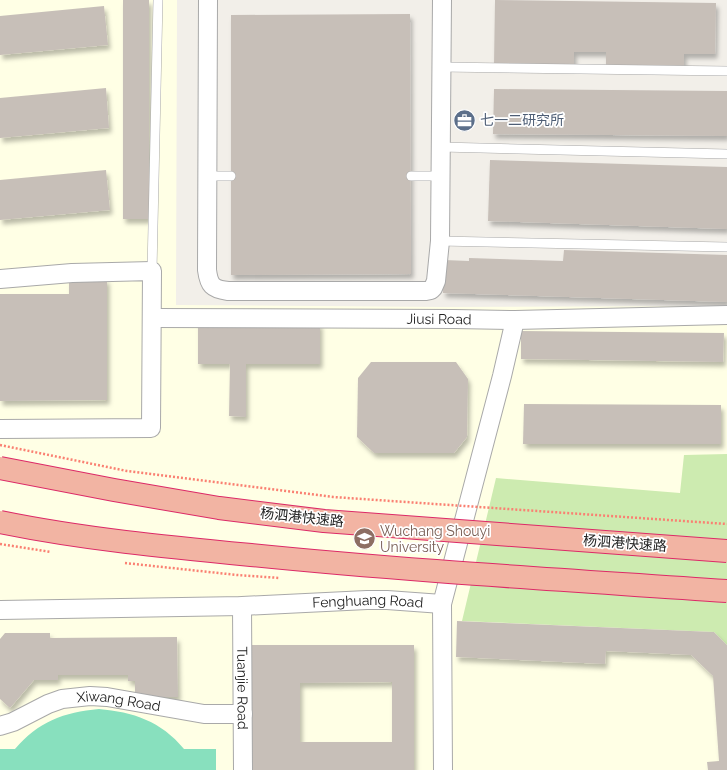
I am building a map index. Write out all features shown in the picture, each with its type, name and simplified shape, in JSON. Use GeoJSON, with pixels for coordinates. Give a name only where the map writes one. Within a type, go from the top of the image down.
{"type":"FeatureCollection","features":[{"type":"Feature","properties":{"kind":"highway","name":"杨泗港快速路"},"geometry":{"type":"LineString","coordinates":[[0,468],[219,508],[324,521],[727,551]]}},
{"type":"Feature","properties":{"kind":"highway"},"geometry":{"type":"LineString","coordinates":[[0,522],[46,531],[110,540],[310,561],[727,591]]}},
{"type":"Feature","properties":{"kind":"street"},"geometry":{"type":"LineString","coordinates":[[208,0],[207,270],[212,286],[219,290],[244,291],[430,290],[433,288],[436,281],[440,241],[442,0]]}},
{"type":"Feature","properties":{"kind":"street"},"geometry":{"type":"LineString","coordinates":[[0,279],[72,273],[152,271],[151,428],[0,429]]}},
{"type":"Feature","properties":{"kind":"street","name":"Jiusi Road"},"geometry":{"type":"LineString","coordinates":[[152,318],[438,318],[515,320],[727,315]]}},
{"type":"Feature","properties":{"kind":"street","name":"Fenghuang Road"},"geometry":{"type":"LineString","coordinates":[[0,610],[242,606],[381,600],[442,604],[502,376],[515,320]]}},
{"type":"Feature","properties":{"kind":"street"},"geometry":{"type":"LineString","coordinates":[[442,604],[442,770]]}},
{"type":"Feature","properties":{"kind":"street","name":"Tuanjie Road"},"geometry":{"type":"LineString","coordinates":[[242,606],[243,770]]}},
{"type":"Feature","properties":{"kind":"street","name":"Xiwang Road"},"geometry":{"type":"LineString","coordinates":[[0,726],[13,722],[48,704],[62,699],[90,696],[125,700],[193,713],[243,714]]}},
{"type":"Feature","properties":{"kind":"lane"},"geometry":{"type":"LineString","coordinates":[[152,271],[158,0]]}},
{"type":"Feature","properties":{"kind":"lane"},"geometry":{"type":"LineString","coordinates":[[442,67],[727,72]]}},
{"type":"Feature","properties":{"kind":"lane"},"geometry":{"type":"LineString","coordinates":[[441,147],[727,154]]}},
{"type":"Feature","properties":{"kind":"lane"},"geometry":{"type":"LineString","coordinates":[[208,176],[231,176]]}},
{"type":"Feature","properties":{"kind":"lane"},"geometry":{"type":"LineString","coordinates":[[411,176],[441,176]]}},
{"type":"Feature","properties":{"kind":"lane"},"geometry":{"type":"LineString","coordinates":[[440,241],[727,247]]}},
{"type":"Feature","properties":{"kind":"path"},"geometry":{"type":"LineString","coordinates":[[0,445],[127,471],[333,497],[727,524]]}},
{"type":"Feature","properties":{"kind":"shaded area","name":"Wuchang Shouyi University"},"geometry":{"type":"Polygon","coordinates":[[[0,0],[177,0],[176,305],[444,307],[727,306],[727,770],[0,770],[0,0]]]}},
{"type":"Feature","properties":{"kind":"green space"},"geometry":{"type":"Polygon","coordinates":[[[727,454],[727,645],[714,632],[462,621],[496,478],[680,493],[684,455],[727,454]]]}},
{"type":"Feature","properties":{"kind":"green space"},"geometry":{"type":"Polygon","coordinates":[[[86,710],[111,710],[146,720],[166,731],[184,749],[216,749],[216,770],[0,770],[0,749],[15,749],[33,732],[52,720],[86,710]]]}},
{"type":"Feature","properties":{"kind":"building"},"geometry":{"type":"Polygon","coordinates":[[[123,0],[149,0],[149,219],[123,219],[123,0]]]}},
{"type":"Feature","properties":{"kind":"building"},"geometry":{"type":"Polygon","coordinates":[[[495,0],[716,3],[715,54],[684,54],[684,67],[606,66],[606,52],[574,52],[574,66],[494,65],[495,0]]]}},
{"type":"Feature","properties":{"kind":"building"},"geometry":{"type":"Polygon","coordinates":[[[104,6],[108,45],[0,55],[0,16],[104,6]]]}},
{"type":"Feature","properties":{"kind":"building"},"geometry":{"type":"Polygon","coordinates":[[[410,14],[411,274],[231,275],[231,15],[410,14]]]}},
{"type":"Feature","properties":{"kind":"building"},"geometry":{"type":"Polygon","coordinates":[[[106,88],[109,128],[0,138],[0,98],[106,88]]]}},
{"type":"Feature","properties":{"kind":"building"},"geometry":{"type":"Polygon","coordinates":[[[494,89],[727,91],[727,136],[493,134],[494,89]]]}},
{"type":"Feature","properties":{"kind":"building"},"geometry":{"type":"Polygon","coordinates":[[[490,160],[727,167],[727,229],[488,221],[490,160]]]}},
{"type":"Feature","properties":{"kind":"building"},"geometry":{"type":"Polygon","coordinates":[[[106,170],[110,210],[0,220],[0,180],[106,170]]]}},
{"type":"Feature","properties":{"kind":"building"},"geometry":{"type":"Polygon","coordinates":[[[564,250],[727,255],[727,302],[443,293],[444,260],[469,261],[469,258],[563,261],[564,250]]]}},
{"type":"Feature","properties":{"kind":"building"},"geometry":{"type":"Polygon","coordinates":[[[69,279],[107,279],[107,400],[0,401],[0,294],[69,294],[69,279]]]}},
{"type":"Feature","properties":{"kind":"building"},"geometry":{"type":"Polygon","coordinates":[[[198,322],[320,323],[320,364],[246,364],[246,417],[229,416],[230,364],[198,364],[198,322]]]}},
{"type":"Feature","properties":{"kind":"building"},"geometry":{"type":"Polygon","coordinates":[[[521,331],[724,333],[723,362],[521,359],[521,331]]]}},
{"type":"Feature","properties":{"kind":"building"},"geometry":{"type":"Polygon","coordinates":[[[371,362],[456,362],[468,379],[467,437],[454,453],[374,453],[357,437],[358,378],[371,362]]]}},
{"type":"Feature","properties":{"kind":"building"},"geometry":{"type":"Polygon","coordinates":[[[524,404],[721,405],[721,444],[523,444],[524,404]]]}},
{"type":"Feature","properties":{"kind":"building"},"geometry":{"type":"Polygon","coordinates":[[[457,621],[714,632],[727,645],[727,770],[708,770],[707,762],[719,761],[713,676],[691,655],[606,651],[605,664],[456,657],[457,621]]]}},
{"type":"Feature","properties":{"kind":"building"},"geometry":{"type":"Polygon","coordinates":[[[5,633],[50,633],[50,638],[177,637],[178,697],[135,697],[135,681],[128,681],[128,675],[58,675],[58,680],[34,680],[10,708],[0,699],[0,639],[5,633]]]}},
{"type":"Feature","properties":{"kind":"building"},"geometry":{"type":"Polygon","coordinates":[[[252,645],[414,645],[414,770],[252,770],[252,645]],[[392,682],[300,683],[300,742],[392,742],[392,682]]]}},
{"type":"Feature","properties":{"kind":"place","name":"七一二研究所"},"geometry":{"type":"Point","coordinates":[464,120]}},
{"type":"Feature","properties":{"kind":"place","name":"Wuchang Shouyi University"},"geometry":{"type":"Point","coordinates":[364,539]}}]}
